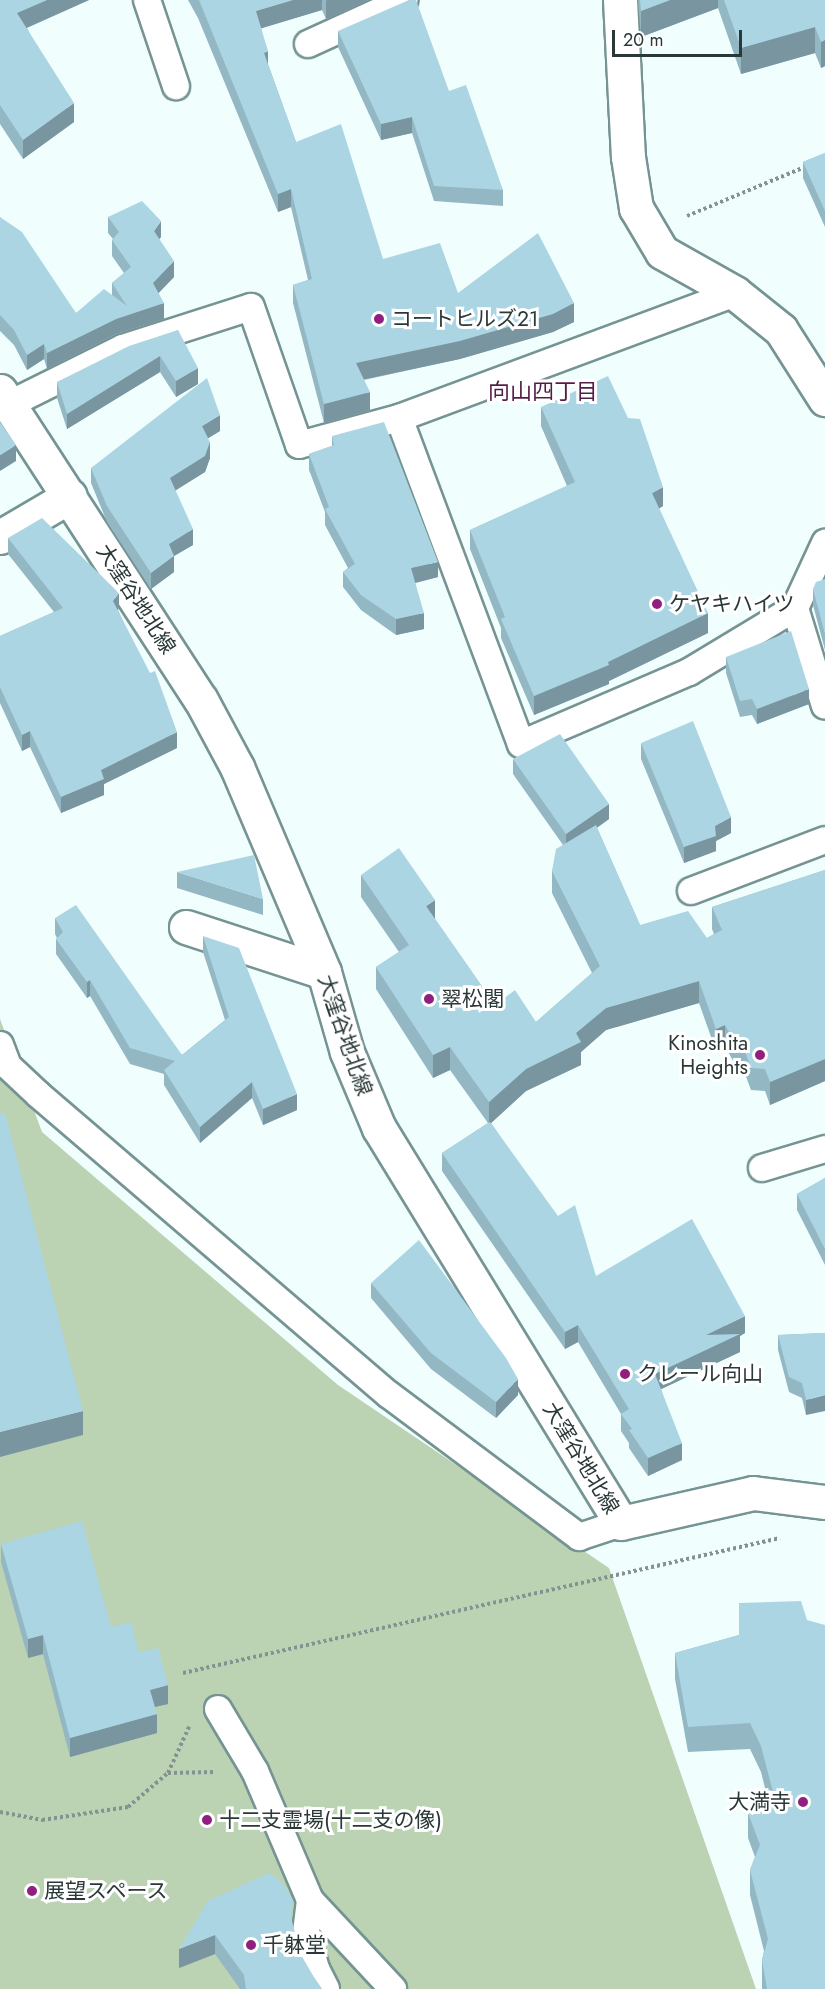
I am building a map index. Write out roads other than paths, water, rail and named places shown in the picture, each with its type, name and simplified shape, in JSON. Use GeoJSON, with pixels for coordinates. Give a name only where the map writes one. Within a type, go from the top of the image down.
{"type":"FeatureCollection","features":[{"type":"Feature","properties":{"kind":"street"},"geometry":{"type":"LineString","coordinates":[[620,0],[628,157],[636,208],[662,252],[735,293],[781,330],[825,399]]}},
{"type":"Feature","properties":{"kind":"street","name":"大窪谷地北線"},"geometry":{"type":"LineString","coordinates":[[5,398],[201,700],[231,757],[324,972],[347,1052],[379,1128],[621,1523],[753,1493],[825,1502]]}},
{"type":"Feature","properties":{"kind":"street"},"geometry":{"type":"LineString","coordinates":[[0,537],[70,496]]}},
{"type":"Feature","properties":{"kind":"street"},"geometry":{"type":"LineString","coordinates":[[186,927],[324,972]]}},
{"type":"Feature","properties":{"kind":"lane"},"geometry":{"type":"LineString","coordinates":[[147,0],[176,86]]}},
{"type":"Feature","properties":{"kind":"lane"},"geometry":{"type":"LineString","coordinates":[[308,44],[404,0]]}},
{"type":"Feature","properties":{"kind":"lane"},"geometry":{"type":"LineString","coordinates":[[5,398],[123,348],[251,307],[299,445],[399,418],[735,293]]}},
{"type":"Feature","properties":{"kind":"lane"},"geometry":{"type":"LineString","coordinates":[[399,418],[521,744],[688,672],[795,608],[825,543]]}},
{"type":"Feature","properties":{"kind":"lane"},"geometry":{"type":"LineString","coordinates":[[795,608],[825,706]]}},
{"type":"Feature","properties":{"kind":"lane"},"geometry":{"type":"LineString","coordinates":[[691,891],[825,840]]}},
{"type":"Feature","properties":{"kind":"lane"},"geometry":{"type":"LineString","coordinates":[[0,1045],[8,1066],[39,1095],[388,1394],[579,1537],[621,1523]]}},
{"type":"Feature","properties":{"kind":"lane"},"geometry":{"type":"LineString","coordinates":[[762,1168],[825,1149]]}},
{"type":"Feature","properties":{"kind":"lane"},"geometry":{"type":"LineString","coordinates":[[218,1709],[255,1771],[310,1900],[393,1989]]}},
{"type":"Feature","properties":{"kind":"lane"},"geometry":{"type":"LineString","coordinates":[[310,1900],[306,1934],[316,1969],[326,1989]]}},
{"type":"Feature","properties":{"kind":"place","name":"コートヒルズ21"},"geometry":{"type":"Point","coordinates":[379,319]}},
{"type":"Feature","properties":{"kind":"place","name":"ケヤキハイツ"},"geometry":{"type":"Point","coordinates":[657,604]}},
{"type":"Feature","properties":{"kind":"place","name":"翠松閣"},"geometry":{"type":"Point","coordinates":[429,999]}},
{"type":"Feature","properties":{"kind":"place","name":"Kinoshita Heights"},"geometry":{"type":"Point","coordinates":[760,1055]}},
{"type":"Feature","properties":{"kind":"place","name":"クレール向山"},"geometry":{"type":"Point","coordinates":[625,1374]}},
{"type":"Feature","properties":{"kind":"place","name":"大満寺"},"geometry":{"type":"Point","coordinates":[803,1802]}},
{"type":"Feature","properties":{"kind":"place","name":"十二支霊場(十二支の像)"},"geometry":{"type":"Point","coordinates":[207,1820]}},
{"type":"Feature","properties":{"kind":"place","name":"展望スペース"},"geometry":{"type":"Point","coordinates":[32,1891]}},
{"type":"Feature","properties":{"kind":"place","name":"千躰堂"},"geometry":{"type":"Point","coordinates":[251,1945]}},
{"type":"Feature","properties":{"kind":"district","name":"向山四丁目"},"geometry":{"type":"Point","coordinates":[543,392]}}]}
